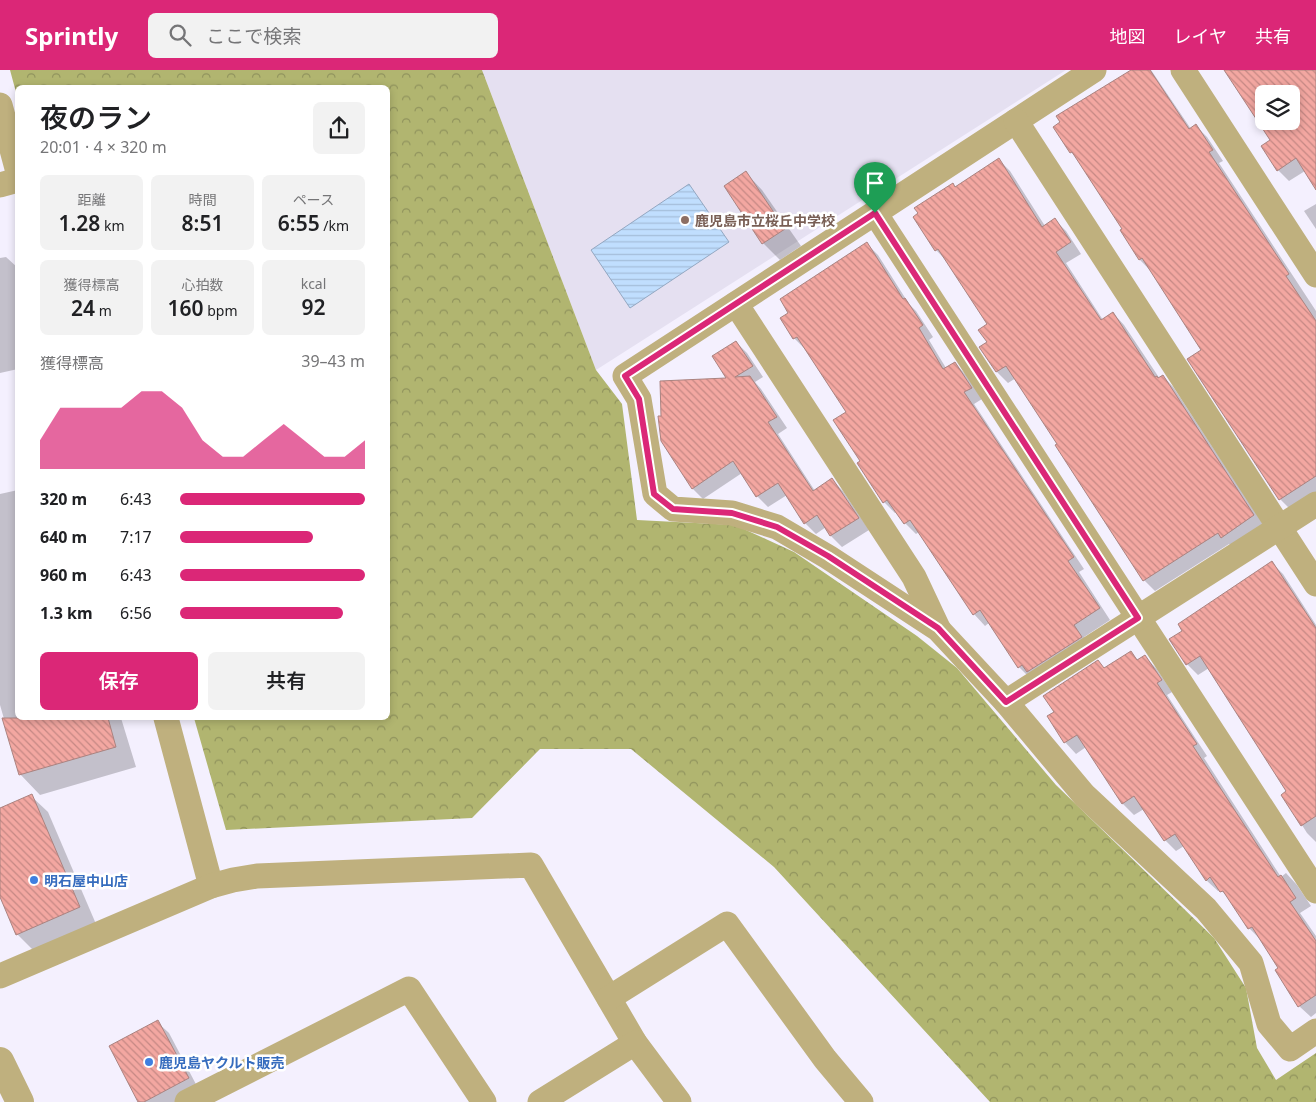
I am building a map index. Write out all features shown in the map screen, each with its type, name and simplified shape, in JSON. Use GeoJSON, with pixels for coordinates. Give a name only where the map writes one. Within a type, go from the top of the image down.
{"type":"FeatureCollection","features":[{"type":"Feature","properties":{"kind":"street"},"geometry":{"type":"LineString","coordinates":[[1094,70],[625,376],[639,399],[654,494],[673,509],[732,513],[777,527],[828,556],[938,628],[1006,702],[1084,795],[1206,909],[1246,956],[1251,963],[1269,1024],[1290,1049],[1316,1031]]}},
{"type":"Feature","properties":{"kind":"street"},"geometry":{"type":"LineString","coordinates":[[1183,70],[1316,275]]}},
{"type":"Feature","properties":{"kind":"street"},"geometry":{"type":"LineString","coordinates":[[0,104],[15,161]]}},
{"type":"Feature","properties":{"kind":"street"},"geometry":{"type":"LineString","coordinates":[[1016,121],[1316,584]]}},
{"type":"Feature","properties":{"kind":"street"},"geometry":{"type":"LineString","coordinates":[[0,185],[15,181]]}},
{"type":"Feature","properties":{"kind":"street"},"geometry":{"type":"LineString","coordinates":[[875,213],[1316,891]]}},
{"type":"Feature","properties":{"kind":"street"},"geometry":{"type":"LineString","coordinates":[[736,304],[914,577],[938,628]]}},
{"type":"Feature","properties":{"kind":"street"},"geometry":{"type":"LineString","coordinates":[[1006,702],[1316,504]]}},
{"type":"Feature","properties":{"kind":"street"},"geometry":{"type":"LineString","coordinates":[[167,720],[212,886]]}},
{"type":"Feature","properties":{"kind":"street"},"geometry":{"type":"LineString","coordinates":[[0,976],[212,886],[233,880],[257,876],[531,865],[635,1043],[679,1102]]}},
{"type":"Feature","properties":{"kind":"street"},"geometry":{"type":"LineString","coordinates":[[609,998],[727,924],[824,1059],[861,1102]]}},
{"type":"Feature","properties":{"kind":"street"},"geometry":{"type":"LineString","coordinates":[[187,1102],[409,989],[484,1102]]}},
{"type":"Feature","properties":{"kind":"street"},"geometry":{"type":"LineString","coordinates":[[540,1102],[635,1043]]}},
{"type":"Feature","properties":{"kind":"street"},"geometry":{"type":"LineString","coordinates":[[0,1061],[20,1102]]}},
{"type":"Feature","properties":{"kind":"shaded area","name":"鹿児島市立桜丘中学校"},"geometry":{"type":"Polygon","coordinates":[[[482,70],[1066,70],[596,370],[482,70]]]}},
{"type":"Feature","properties":{"kind":"green space"},"geometry":{"type":"Polygon","coordinates":[[[10,70],[482,70],[596,370],[622,404],[637,520],[735,525],[794,552],[917,636],[957,668],[1056,785],[1214,938],[1246,988],[1257,1048],[1276,1080],[1316,1053],[1316,1102],[990,1102],[774,867],[631,749],[540,749],[472,818],[226,830],[195,720],[390,720],[390,85],[15,85],[15,89],[10,70]]]}},
{"type":"Feature","properties":{"kind":"water"},"geometry":{"type":"Polygon","coordinates":[[[689,184],[729,242],[630,308],[591,250],[689,184]]]}},
{"type":"Feature","properties":{"kind":"building"},"geometry":{"type":"Polygon","coordinates":[[[1131,70],[1150,70],[1189,129],[1196,124],[1213,150],[1209,152],[1289,274],[1286,276],[1316,321],[1316,476],[1279,500],[1187,359],[1201,350],[1142,258],[1139,260],[1120,230],[1122,229],[1072,152],[1070,153],[1053,127],[1060,122],[1056,116],[1131,70]]]}},
{"type":"Feature","properties":{"kind":"building"},"geometry":{"type":"Polygon","coordinates":[[[1224,70],[1316,70],[1316,190],[1296,158],[1277,171],[1261,146],[1270,140],[1263,130],[1300,130],[1300,85],[1255,85],[1255,117],[1224,70]]]}},
{"type":"Feature","properties":{"kind":"building"},"geometry":{"type":"Polygon","coordinates":[[[999,158],[1042,227],[1055,218],[1071,242],[1056,252],[1101,320],[1113,312],[1155,377],[1157,376],[1158,378],[1163,375],[1254,515],[1221,538],[1218,533],[1143,581],[1006,366],[996,372],[979,347],[987,342],[978,330],[987,324],[938,249],[935,251],[913,217],[918,213],[914,208],[953,183],[955,187],[999,158]]]}},
{"type":"Feature","properties":{"kind":"building"},"geometry":{"type":"Polygon","coordinates":[[[746,171],[785,229],[762,244],[724,186],[746,171]]]}},
{"type":"Feature","properties":{"kind":"building"},"geometry":{"type":"Polygon","coordinates":[[[867,242],[903,299],[905,298],[923,325],[919,328],[943,369],[955,362],[972,388],[964,392],[1074,557],[1068,561],[1100,608],[1074,625],[1082,637],[1027,672],[1022,665],[1018,668],[980,610],[973,615],[910,520],[904,524],[887,500],[883,503],[857,463],[860,461],[833,420],[846,412],[797,337],[793,339],[780,318],[788,313],[780,299],[867,242]]]}},
{"type":"Feature","properties":{"kind":"building"},"geometry":{"type":"Polygon","coordinates":[[[736,341],[753,366],[735,377],[750,376],[777,417],[768,422],[813,491],[832,478],[859,518],[830,536],[817,515],[804,524],[778,483],[756,497],[733,461],[692,489],[661,441],[658,416],[661,416],[660,381],[726,378],[712,356],[736,341]]]}},
{"type":"Feature","properties":{"kind":"building"},"geometry":{"type":"Polygon","coordinates":[[[1272,561],[1316,628],[1316,816],[1301,826],[1281,795],[1286,791],[1200,656],[1186,665],[1169,639],[1182,631],[1178,624],[1272,561]]]}},
{"type":"Feature","properties":{"kind":"building"},"geometry":{"type":"Polygon","coordinates":[[[1131,651],[1137,660],[1145,655],[1162,680],[1157,683],[1197,744],[1193,746],[1278,877],[1281,875],[1296,898],[1290,902],[1316,941],[1316,995],[1298,1007],[1275,970],[1278,968],[1252,927],[1248,929],[1223,891],[1220,892],[1210,877],[1206,881],[1175,834],[1164,841],[1134,796],[1122,804],[1077,735],[1064,743],[1047,716],[1054,712],[1043,696],[1098,660],[1104,668],[1131,651]]]}},
{"type":"Feature","properties":{"kind":"building"},"geometry":{"type":"Polygon","coordinates":[[[2,718],[15,718],[15,720],[109,720],[116,747],[19,775],[2,718]]]}},
{"type":"Feature","properties":{"kind":"building","name":"明石屋中山店"},"geometry":{"type":"Polygon","coordinates":[[[32,794],[80,907],[16,935],[0,897],[0,808],[32,794]]]}},
{"type":"Feature","properties":{"kind":"building","name":"鹿児島ヤクルト販売"},"geometry":{"type":"Polygon","coordinates":[[[158,1020],[189,1078],[144,1102],[138,1102],[109,1046],[158,1020]]]}},
{"type":"Feature","properties":{"kind":"place","name":"鹿児島市立桜丘中学校"},"geometry":{"type":"Point","coordinates":[685,220]}},
{"type":"Feature","properties":{"kind":"place","name":"明石屋中山店"},"geometry":{"type":"Point","coordinates":[34,880]}},
{"type":"Feature","properties":{"kind":"place","name":"鹿児島ヤクルト販売"},"geometry":{"type":"Point","coordinates":[149,1062]}},
{"type":"Feature","properties":{"kind":"route"},"geometry":{"type":"LineString","coordinates":[[875,213],[1138,618],[1006,702],[938,628],[828,556],[777,527],[732,513],[673,509],[654,494],[639,399],[625,376],[875,213]]}}]}
